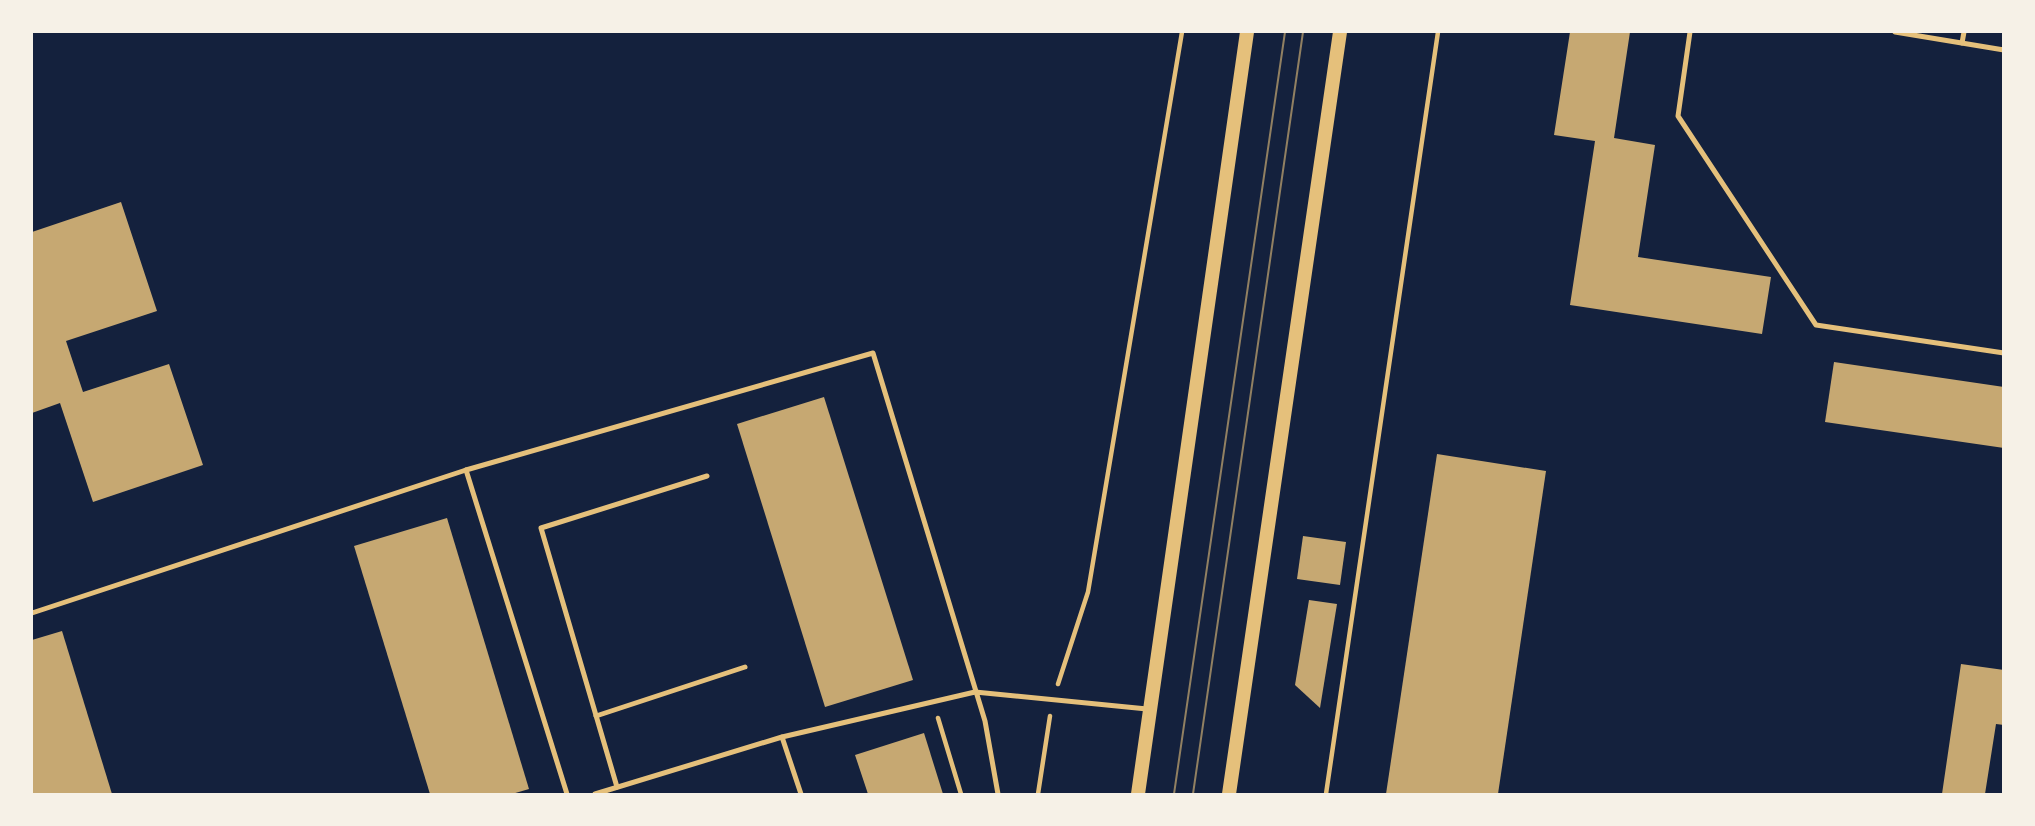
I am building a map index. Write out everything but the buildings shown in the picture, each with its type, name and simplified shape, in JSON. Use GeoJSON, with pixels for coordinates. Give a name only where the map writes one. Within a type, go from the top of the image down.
{"type":"FeatureCollection","features":[{"type":"Feature","properties":{"kind":"main road"},"geometry":{"type":"LineString","coordinates":[[1138,794],[1247,32]]}},
{"type":"Feature","properties":{"kind":"main road"},"geometry":{"type":"LineString","coordinates":[[1229,794],[1340,32]]}},
{"type":"Feature","properties":{"kind":"lane"},"geometry":{"type":"LineString","coordinates":[[1690,32],[1678,116],[1816,326],[2004,354]]}},
{"type":"Feature","properties":{"kind":"lane"},"geometry":{"type":"LineString","coordinates":[[1895,32],[2004,50]]}},
{"type":"Feature","properties":{"kind":"lane"},"geometry":{"type":"LineString","coordinates":[[1962,43],[1964,32]]}},
{"type":"Feature","properties":{"kind":"lane"},"geometry":{"type":"LineString","coordinates":[[32,612],[466,470],[873,353],[985,720],[998,794]]}},
{"type":"Feature","properties":{"kind":"lane"},"geometry":{"type":"LineString","coordinates":[[466,470],[567,794]]}},
{"type":"Feature","properties":{"kind":"lane"},"geometry":{"type":"LineString","coordinates":[[617,787],[541,528],[707,476]]}},
{"type":"Feature","properties":{"kind":"lane"},"geometry":{"type":"LineString","coordinates":[[596,716],[745,667]]}},
{"type":"Feature","properties":{"kind":"lane"},"geometry":{"type":"LineString","coordinates":[[595,794],[782,737],[975,692],[1150,709]]}},
{"type":"Feature","properties":{"kind":"lane"},"geometry":{"type":"LineString","coordinates":[[782,737],[801,794]]}},
{"type":"Feature","properties":{"kind":"path"},"geometry":{"type":"LineString","coordinates":[[1038,794],[1052,699],[1088,592],[1182,32]]}},
{"type":"Feature","properties":{"kind":"path"},"geometry":{"type":"LineString","coordinates":[[1326,794],[1438,32]]}},
{"type":"Feature","properties":{"kind":"path"},"geometry":{"type":"LineString","coordinates":[[933,702],[961,794]]}},
{"type":"Feature","properties":{"kind":"tram line"},"geometry":{"type":"LineString","coordinates":[[1174,794],[1285,32]]}},
{"type":"Feature","properties":{"kind":"tram line"},"geometry":{"type":"LineString","coordinates":[[1193,794],[1303,32]]}}]}
